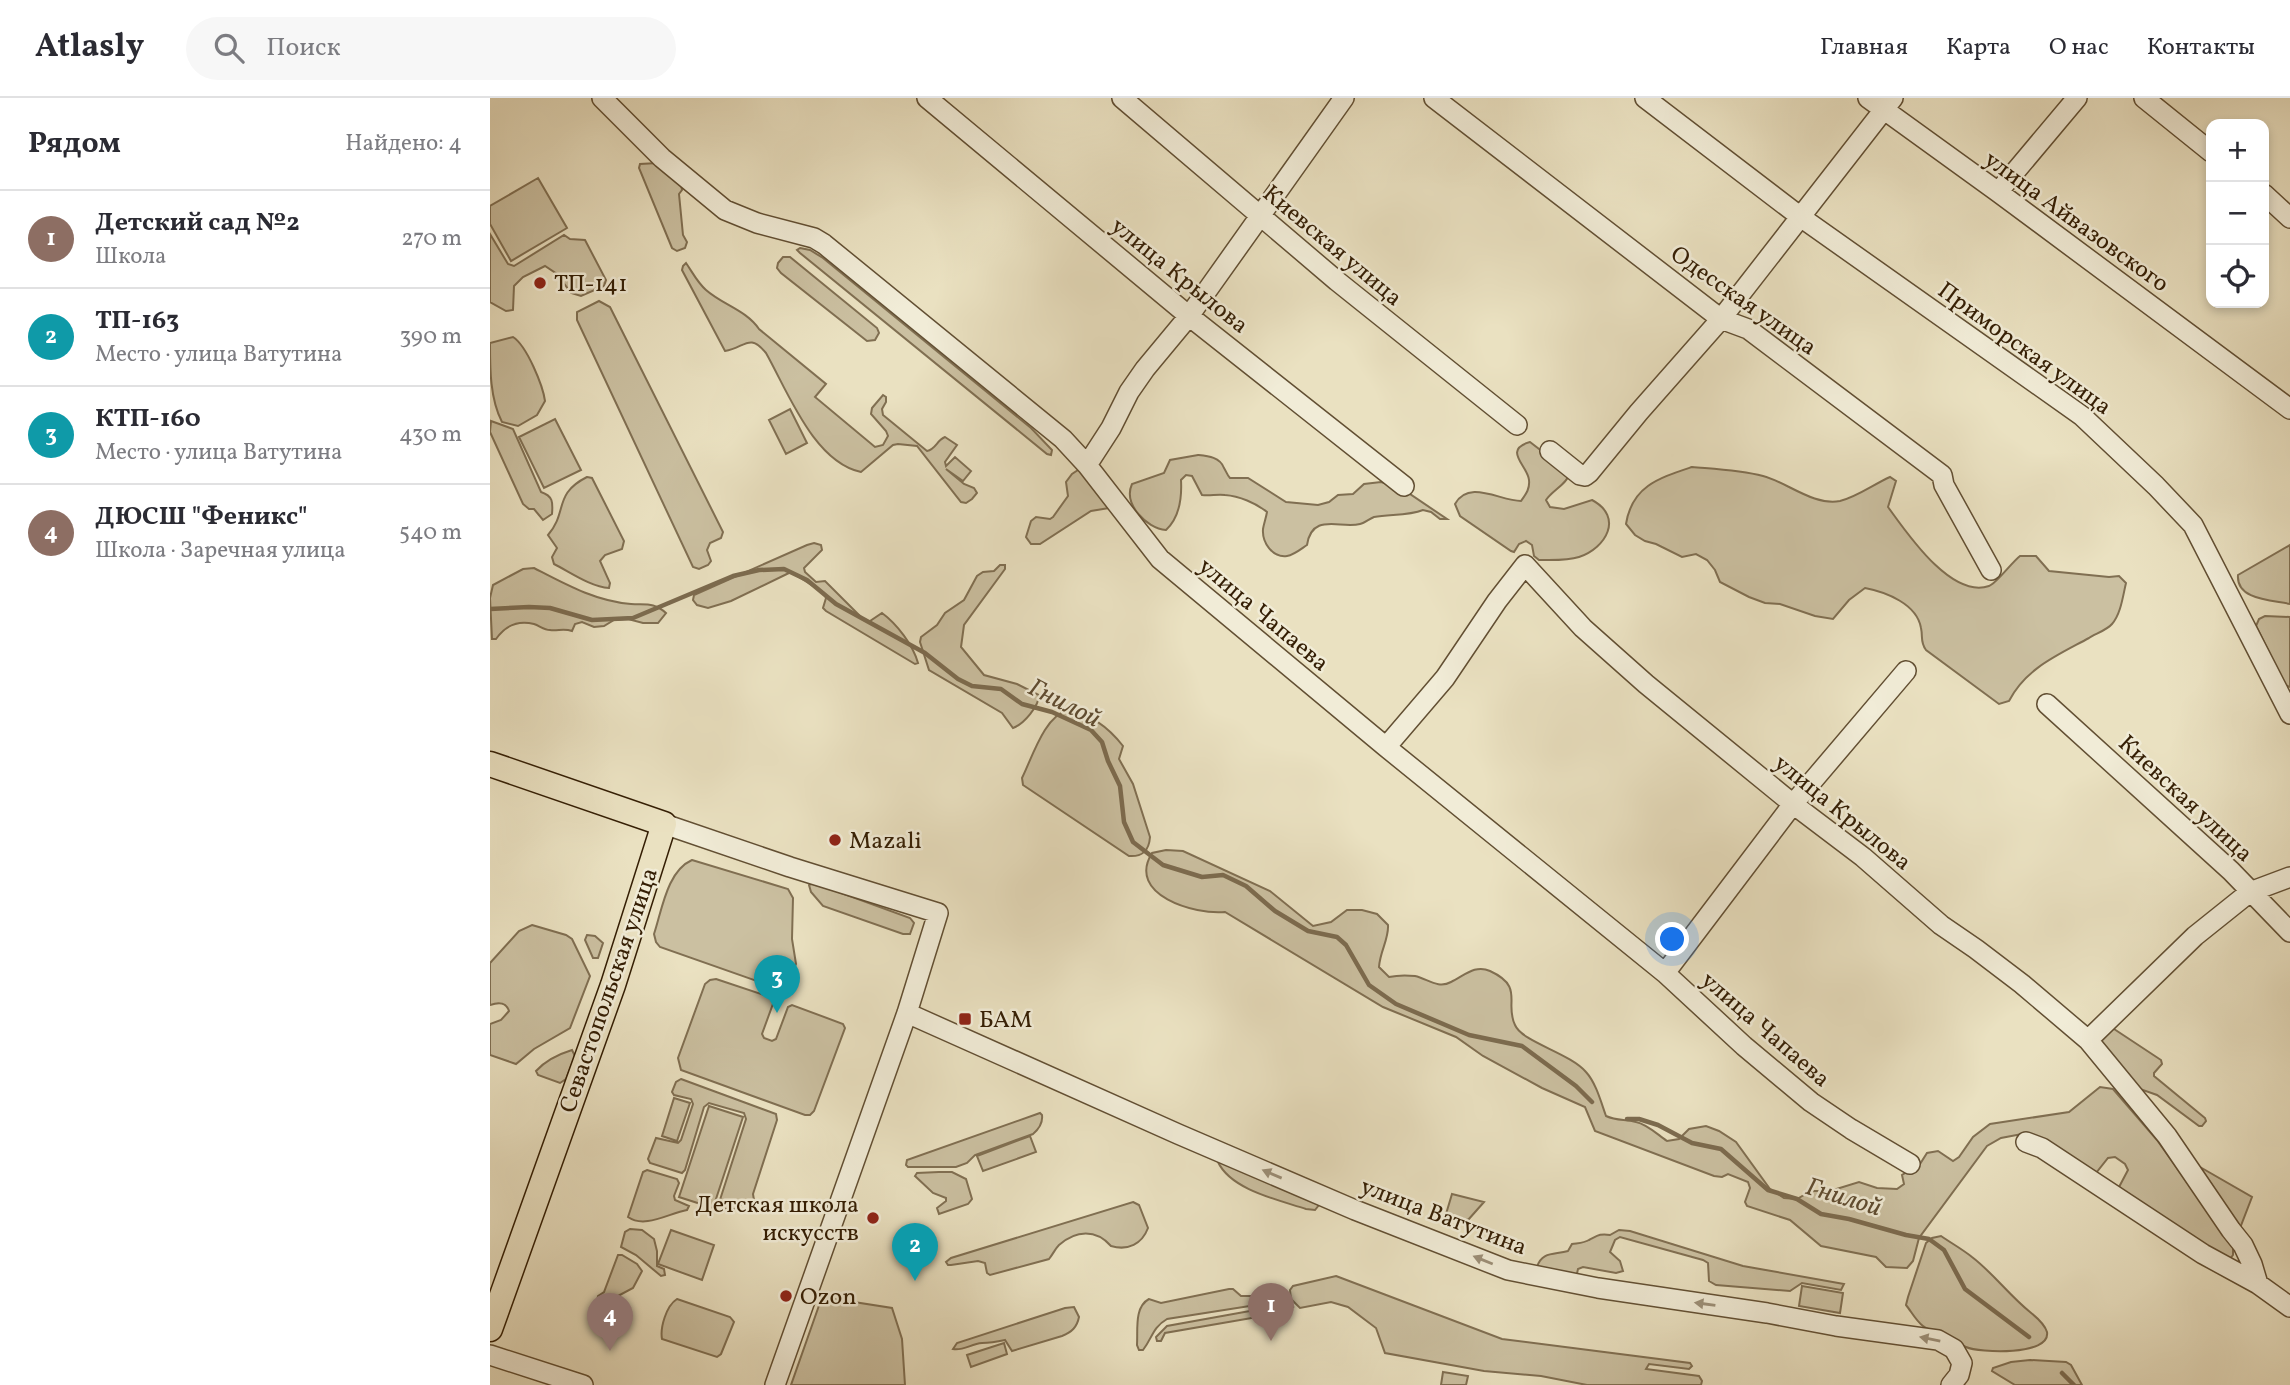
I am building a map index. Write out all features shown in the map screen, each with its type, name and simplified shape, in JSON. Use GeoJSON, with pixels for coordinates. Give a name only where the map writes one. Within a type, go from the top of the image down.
{"type":"FeatureCollection","features":[{"type":"Feature","properties":{"kind":"main road"},"geometry":{"type":"LineString","coordinates":[[490,764],[664,824]]}},
{"type":"Feature","properties":{"kind":"main road","name":"Севастопольская улица"},"geometry":{"type":"LineString","coordinates":[[490,1329],[612,985],[664,824]]}},
{"type":"Feature","properties":{"kind":"street","name":"улица Чапаева"},"geometry":{"type":"LineString","coordinates":[[602,98],[662,158],[725,210],[757,223],[814,238],[824,244],[1063,439],[1087,465],[1144,542],[1160,559],[1386,747],[1665,973],[1744,1046],[1811,1102],[1910,1164]]}},
{"type":"Feature","properties":{"kind":"street","name":"улица Крылова"},"geometry":{"type":"LineString","coordinates":[[927,98],[1189,316],[1404,486]]}},
{"type":"Feature","properties":{"kind":"street","name":"Киевская улица"},"geometry":{"type":"LineString","coordinates":[[1122,98],[1337,281],[1517,425]]}},
{"type":"Feature","properties":{"kind":"street"},"geometry":{"type":"LineString","coordinates":[[1087,465],[1145,369],[1189,316],[1344,98]]}},
{"type":"Feature","properties":{"kind":"street","name":"Одесская улица"},"geometry":{"type":"LineString","coordinates":[[1434,98],[1721,319],[1748,329],[1941,475],[1991,570]]}},
{"type":"Feature","properties":{"kind":"street","name":"Приморская улица"},"geometry":{"type":"LineString","coordinates":[[1645,98],[1802,218],[2082,416],[2156,486],[2193,525],[2290,714]]}},
{"type":"Feature","properties":{"kind":"street"},"geometry":{"type":"LineString","coordinates":[[1998,192],[2077,98]]}},
{"type":"Feature","properties":{"kind":"street"},"geometry":{"type":"LineString","coordinates":[[2144,98],[2206,148]]}},
{"type":"Feature","properties":{"kind":"street"},"geometry":{"type":"LineString","coordinates":[[1550,452],[1585,476],[1721,319],[1802,218],[1881,102]]}},
{"type":"Feature","properties":{"kind":"street","name":"улица Айвазовского"},"geometry":{"type":"LineString","coordinates":[[1881,102],[2290,409]]}},
{"type":"Feature","properties":{"kind":"street"},"geometry":{"type":"LineString","coordinates":[[2269,199],[2290,218]]}},
{"type":"Feature","properties":{"kind":"street","name":"улица Крылова"},"geometry":{"type":"LineString","coordinates":[[1386,747],[1445,678],[1525,565],[1583,628],[1646,684],[1793,804],[1863,857],[1941,925],[2022,984],[2088,1040],[2167,1136],[2243,1245],[2258,1284]]}},
{"type":"Feature","properties":{"kind":"street"},"geometry":{"type":"LineString","coordinates":[[1665,973],[1793,804],[1906,671]]}},
{"type":"Feature","properties":{"kind":"street","name":"Киевская улица"},"geometry":{"type":"LineString","coordinates":[[2047,704],[2231,871],[2290,932]]}},
{"type":"Feature","properties":{"kind":"street"},"geometry":{"type":"LineString","coordinates":[[664,824],[938,913],[906,1013],[775,1385]]}},
{"type":"Feature","properties":{"kind":"street"},"geometry":{"type":"LineString","coordinates":[[2088,1040],[2195,936],[2250,892],[2290,877]]}},
{"type":"Feature","properties":{"kind":"street","name":"улица Ватутина"},"geometry":{"type":"LineString","coordinates":[[906,1013],[1355,1210],[1508,1270],[1598,1288],[1938,1340],[1954,1349],[1962,1363],[1959,1375],[1951,1385]]}},
{"type":"Feature","properties":{"kind":"street"},"geometry":{"type":"LineString","coordinates":[[2026,1142],[2042,1148],[2203,1254],[2258,1284],[2290,1307]]}},
{"type":"Feature","properties":{"kind":"street"},"geometry":{"type":"LineString","coordinates":[[490,1355],[583,1385]]}},
{"type":"Feature","properties":{"kind":"shaded area"},"geometry":{"type":"Polygon","coordinates":[[[658,163],[681,184],[682,190],[679,194],[683,235],[687,242],[685,248],[677,251],[672,248],[639,168],[640,164],[658,163]]]}},
{"type":"Feature","properties":{"kind":"shaded area"},"geometry":{"type":"Polygon","coordinates":[[[538,178],[567,228],[511,261],[490,224],[490,206],[538,178]]]}},
{"type":"Feature","properties":{"kind":"shaded area"},"geometry":{"type":"Polygon","coordinates":[[[490,234],[508,264],[514,266],[564,235],[570,239],[585,240],[606,280],[604,286],[581,296],[571,293],[557,274],[545,266],[523,277],[514,286],[513,310],[506,311],[490,302],[490,234]]]}},
{"type":"Feature","properties":{"kind":"shaded area"},"geometry":{"type":"Polygon","coordinates":[[[797,250],[810,250],[823,258],[1031,428],[1052,450],[1051,455],[800,253],[797,250]]]}},
{"type":"Feature","properties":{"kind":"shaded area"},"geometry":{"type":"Polygon","coordinates":[[[783,257],[790,257],[877,328],[879,333],[875,340],[867,341],[781,273],[777,268],[783,257]]]}},
{"type":"Feature","properties":{"kind":"shaded area"},"geometry":{"type":"Polygon","coordinates":[[[686,263],[706,290],[748,317],[826,384],[815,397],[875,447],[883,445],[888,436],[871,414],[872,408],[883,395],[886,402],[882,409],[883,415],[927,451],[945,437],[957,445],[945,462],[946,466],[955,457],[971,471],[963,481],[946,469],[964,484],[974,488],[977,493],[966,503],[961,502],[917,446],[893,445],[861,472],[844,466],[829,455],[804,423],[766,353],[760,347],[751,342],[725,351],[682,270],[686,263]]]}},
{"type":"Feature","properties":{"kind":"shaded area"},"geometry":{"type":"Polygon","coordinates":[[[599,301],[610,307],[723,532],[721,538],[710,543],[707,550],[711,561],[699,569],[693,567],[577,320],[577,312],[599,301]]]}},
{"type":"Feature","properties":{"kind":"shaded area"},"geometry":{"type":"Polygon","coordinates":[[[513,337],[529,357],[545,401],[537,415],[518,426],[502,422],[495,404],[491,373],[490,343],[513,337]]]}},
{"type":"Feature","properties":{"kind":"shaded area"},"geometry":{"type":"Polygon","coordinates":[[[790,409],[807,443],[786,454],[769,420],[790,409]]]}},
{"type":"Feature","properties":{"kind":"shaded area"},"geometry":{"type":"Polygon","coordinates":[[[555,419],[581,470],[544,488],[519,437],[555,419]]]}},
{"type":"Feature","properties":{"kind":"shaded area"},"geometry":{"type":"Polygon","coordinates":[[[491,421],[513,429],[541,492],[551,500],[552,514],[543,520],[534,509],[523,504],[490,432],[491,421]]]}},
{"type":"Feature","properties":{"kind":"shaded area"},"geometry":{"type":"Polygon","coordinates":[[[1530,442],[1570,473],[1546,500],[1550,507],[1564,509],[1592,500],[1602,507],[1607,515],[1608,532],[1589,553],[1569,559],[1539,560],[1534,556],[1532,545],[1526,541],[1519,544],[1514,552],[1511,551],[1460,516],[1455,504],[1468,493],[1485,493],[1521,501],[1528,489],[1529,480],[1517,454],[1522,445],[1530,442]]]}},
{"type":"Feature","properties":{"kind":"shaded area"},"geometry":{"type":"Polygon","coordinates":[[[1198,455],[1220,461],[1230,478],[1248,478],[1286,502],[1318,505],[1329,502],[1338,495],[1353,494],[1364,484],[1381,482],[1401,488],[1447,519],[1440,519],[1423,510],[1374,517],[1360,524],[1321,525],[1310,535],[1307,545],[1292,554],[1282,556],[1273,552],[1264,539],[1267,512],[1236,497],[1202,495],[1192,476],[1186,475],[1181,480],[1180,500],[1171,525],[1166,530],[1144,520],[1131,499],[1132,484],[1164,473],[1170,460],[1198,455]]]}},
{"type":"Feature","properties":{"kind":"shaded area"},"geometry":{"type":"Polygon","coordinates":[[[1692,467],[1763,476],[1810,497],[1830,502],[1853,497],[1890,477],[1896,481],[1888,507],[1931,561],[1960,583],[1975,587],[1989,586],[2020,556],[2036,556],[2049,571],[2119,576],[2126,583],[2120,610],[2110,626],[2034,671],[2009,701],[1999,704],[1926,650],[1914,612],[1891,596],[1865,588],[1849,600],[1833,619],[1815,616],[1749,597],[1720,582],[1707,560],[1696,554],[1682,557],[1635,535],[1626,524],[1629,511],[1641,492],[1658,480],[1692,467]]]}},
{"type":"Feature","properties":{"kind":"shaded area"},"geometry":{"type":"Polygon","coordinates":[[[1081,468],[1109,508],[1091,511],[1040,544],[1031,544],[1026,537],[1031,521],[1036,517],[1053,517],[1068,496],[1066,482],[1081,468]]]}},
{"type":"Feature","properties":{"kind":"shaded area"},"geometry":{"type":"Polygon","coordinates":[[[587,477],[592,478],[624,541],[622,549],[605,555],[600,561],[610,583],[609,588],[574,575],[554,564],[552,557],[557,548],[548,535],[558,519],[569,490],[587,477]]]}},
{"type":"Feature","properties":{"kind":"shaded area"},"geometry":{"type":"Polygon","coordinates":[[[814,543],[821,545],[822,550],[804,568],[805,572],[816,582],[825,581],[865,621],[870,621],[882,613],[904,635],[918,663],[915,664],[826,611],[823,608],[826,598],[824,593],[791,572],[731,601],[708,608],[697,605],[693,600],[694,595],[814,543]]]}},
{"type":"Feature","properties":{"kind":"shaded area"},"geometry":{"type":"Polygon","coordinates":[[[2290,545],[2290,604],[2265,600],[2243,590],[2238,575],[2290,545]]]}},
{"type":"Feature","properties":{"kind":"shaded area"},"geometry":{"type":"Polygon","coordinates":[[[1000,565],[1005,565],[1005,569],[964,625],[961,647],[984,675],[1017,684],[1039,695],[1030,714],[1013,728],[1002,713],[929,670],[920,642],[921,637],[937,625],[945,613],[964,600],[977,576],[983,572],[994,571],[1000,565]]]}},
{"type":"Feature","properties":{"kind":"shaded area"},"geometry":{"type":"Polygon","coordinates":[[[534,568],[593,596],[654,606],[666,613],[658,623],[628,619],[614,620],[604,626],[594,627],[582,622],[575,624],[572,631],[548,630],[528,623],[517,624],[492,639],[490,598],[493,585],[523,569],[534,568]]]}},
{"type":"Feature","properties":{"kind":"shaded area"},"geometry":{"type":"Polygon","coordinates":[[[2265,616],[2290,617],[2290,687],[2285,685],[2256,626],[2259,619],[2265,616]]]}},
{"type":"Feature","properties":{"kind":"shaded area"},"geometry":{"type":"Polygon","coordinates":[[[1068,710],[1098,723],[1112,733],[1123,746],[1119,759],[1133,784],[1150,837],[1148,846],[1141,854],[1129,856],[1023,785],[1022,778],[1046,728],[1068,710]]]}},
{"type":"Feature","properties":{"kind":"shaded area"},"geometry":{"type":"Polygon","coordinates":[[[1183,851],[1270,891],[1313,926],[1331,922],[1347,910],[1377,914],[1388,925],[1379,967],[1389,977],[1415,976],[1433,983],[1446,984],[1474,970],[1485,969],[1501,977],[1510,989],[1512,1017],[1519,1031],[1579,1065],[1590,1076],[1606,1116],[1640,1123],[1667,1141],[1679,1139],[1689,1129],[1706,1126],[1719,1131],[1736,1142],[1770,1189],[1784,1198],[1797,1199],[1811,1191],[1830,1191],[1859,1182],[1877,1188],[1897,1189],[1904,1184],[1902,1175],[1920,1164],[1927,1153],[1938,1151],[1953,1161],[1973,1137],[1990,1124],[2069,1112],[2100,1087],[2113,1089],[2157,1140],[2233,1247],[2233,1255],[2229,1260],[2118,1189],[2128,1170],[2125,1164],[2115,1157],[2108,1158],[2096,1173],[2027,1133],[2001,1138],[1987,1146],[1919,1238],[1913,1261],[1907,1268],[1886,1267],[1876,1257],[1821,1246],[1790,1220],[1747,1206],[1745,1202],[1750,1188],[1748,1182],[1728,1174],[1722,1177],[1714,1176],[1595,1131],[1585,1107],[1542,1088],[1483,1056],[1456,1037],[1383,1007],[1225,912],[1197,910],[1168,899],[1156,891],[1148,880],[1146,868],[1152,853],[1183,851]]]}},
{"type":"Feature","properties":{"kind":"shaded area"},"geometry":{"type":"Polygon","coordinates":[[[692,860],[788,889],[793,898],[792,939],[796,964],[789,981],[777,988],[660,947],[654,934],[667,892],[677,873],[692,860]]]}},
{"type":"Feature","properties":{"kind":"shaded area"},"geometry":{"type":"Polygon","coordinates":[[[814,883],[910,918],[914,923],[910,934],[903,934],[823,906],[811,892],[809,885],[814,883]]]}},
{"type":"Feature","properties":{"kind":"shaded area"},"geometry":{"type":"Polygon","coordinates":[[[532,925],[572,939],[590,976],[570,1028],[534,1049],[516,1064],[490,1055],[490,1024],[501,1020],[509,1011],[502,1004],[490,1005],[490,963],[519,931],[532,925]]]}},
{"type":"Feature","properties":{"kind":"shaded area"},"geometry":{"type":"Polygon","coordinates":[[[587,935],[595,936],[603,943],[598,958],[593,958],[585,940],[587,935]]]}},
{"type":"Feature","properties":{"kind":"shaded area"},"geometry":{"type":"Polygon","coordinates":[[[716,979],[773,998],[762,1034],[764,1038],[772,1041],[776,1039],[788,1007],[792,1005],[843,1024],[845,1028],[814,1111],[810,1115],[681,1070],[678,1058],[705,984],[716,979]]]}},
{"type":"Feature","properties":{"kind":"shaded area"},"geometry":{"type":"Polygon","coordinates":[[[2111,1027],[2161,1060],[2162,1064],[2154,1076],[2205,1118],[2202,1126],[2157,1095],[2137,1088],[2096,1037],[2111,1027]]]}},
{"type":"Feature","properties":{"kind":"shaded area"},"geometry":{"type":"Polygon","coordinates":[[[572,1050],[575,1056],[566,1079],[560,1083],[538,1075],[536,1071],[544,1064],[572,1050]]]}},
{"type":"Feature","properties":{"kind":"shaded area"},"geometry":{"type":"Polygon","coordinates":[[[681,1079],[776,1114],[777,1120],[751,1204],[742,1204],[737,1209],[720,1209],[718,1206],[746,1119],[744,1113],[709,1103],[704,1107],[685,1170],[682,1173],[650,1163],[648,1159],[656,1138],[678,1143],[681,1140],[693,1104],[691,1099],[674,1095],[672,1092],[676,1082],[681,1079]]]}},
{"type":"Feature","properties":{"kind":"shaded area"},"geometry":{"type":"Polygon","coordinates":[[[674,1098],[690,1103],[677,1141],[662,1136],[674,1098]]]}},
{"type":"Feature","properties":{"kind":"shaded area"},"geometry":{"type":"Polygon","coordinates":[[[709,1106],[743,1117],[713,1208],[679,1197],[709,1106]]]}},
{"type":"Feature","properties":{"kind":"shaded area"},"geometry":{"type":"Polygon","coordinates":[[[1040,1113],[1041,1123],[1033,1134],[975,1155],[967,1163],[956,1167],[906,1165],[907,1160],[1040,1113]]]}},
{"type":"Feature","properties":{"kind":"shaded area"},"geometry":{"type":"Polygon","coordinates":[[[1030,1136],[1036,1152],[983,1171],[977,1156],[1030,1136]]]}},
{"type":"Feature","properties":{"kind":"shaded area"},"geometry":{"type":"Polygon","coordinates":[[[1223,1157],[1319,1201],[1319,1205],[1315,1210],[1306,1209],[1244,1187],[1224,1172],[1218,1162],[1223,1157]]]}},
{"type":"Feature","properties":{"kind":"shaded area"},"geometry":{"type":"Polygon","coordinates":[[[2200,1167],[2252,1197],[2240,1228],[2200,1167]]]}},
{"type":"Feature","properties":{"kind":"shaded area"},"geometry":{"type":"Polygon","coordinates":[[[647,1170],[677,1179],[679,1183],[675,1200],[689,1206],[687,1210],[649,1221],[628,1217],[643,1172],[647,1170]]]}},
{"type":"Feature","properties":{"kind":"shaded area"},"geometry":{"type":"Polygon","coordinates":[[[952,1172],[966,1179],[972,1199],[968,1204],[939,1214],[937,1208],[946,1198],[933,1193],[915,1176],[917,1173],[952,1172]]]}},
{"type":"Feature","properties":{"kind":"shaded area"},"geometry":{"type":"Polygon","coordinates":[[[1452,1194],[1484,1202],[1468,1220],[1446,1214],[1452,1194]]]}},
{"type":"Feature","properties":{"kind":"shaded area"},"geometry":{"type":"Polygon","coordinates":[[[1133,1202],[1139,1205],[1148,1228],[1138,1242],[1129,1247],[1111,1246],[1092,1234],[1079,1234],[1066,1240],[1049,1259],[990,1275],[985,1263],[978,1261],[948,1265],[946,1262],[951,1258],[1133,1202]]]}},
{"type":"Feature","properties":{"kind":"shaded area"},"geometry":{"type":"Polygon","coordinates":[[[630,1229],[642,1230],[654,1239],[657,1266],[664,1269],[665,1275],[661,1276],[636,1255],[621,1247],[625,1232],[630,1229]]]}},
{"type":"Feature","properties":{"kind":"shaded area"},"geometry":{"type":"Polygon","coordinates":[[[671,1230],[714,1245],[702,1280],[658,1264],[671,1230]]]}},
{"type":"Feature","properties":{"kind":"shaded area"},"geometry":{"type":"Polygon","coordinates":[[[1619,1230],[1630,1231],[1743,1266],[1844,1284],[1841,1290],[1802,1283],[1790,1291],[1716,1285],[1709,1281],[1708,1263],[1703,1260],[1620,1237],[1615,1240],[1610,1252],[1620,1261],[1623,1271],[1616,1273],[1583,1267],[1578,1269],[1576,1278],[1537,1267],[1542,1258],[1568,1251],[1572,1244],[1610,1235],[1619,1230]]]}},
{"type":"Feature","properties":{"kind":"shaded area"},"geometry":{"type":"Polygon","coordinates":[[[1941,1236],[1980,1263],[2037,1318],[2047,1332],[2045,1340],[2027,1349],[1985,1351],[1966,1347],[1947,1335],[1920,1324],[1906,1305],[1926,1243],[1941,1236]]]}},
{"type":"Feature","properties":{"kind":"shaded area"},"geometry":{"type":"Polygon","coordinates":[[[618,1255],[637,1264],[642,1271],[633,1288],[601,1305],[597,1302],[598,1296],[604,1292],[618,1255]]]}},
{"type":"Feature","properties":{"kind":"shaded area"},"geometry":{"type":"Polygon","coordinates":[[[1336,1276],[1502,1339],[1690,1363],[1692,1366],[1689,1369],[1649,1364],[1646,1369],[1699,1376],[1701,1385],[1587,1385],[1541,1376],[1484,1371],[1385,1353],[1376,1328],[1348,1307],[1331,1302],[1300,1308],[1291,1299],[1290,1290],[1293,1286],[1336,1276]]]}},
{"type":"Feature","properties":{"kind":"shaded area"},"geometry":{"type":"Polygon","coordinates":[[[1802,1286],[1843,1293],[1840,1313],[1799,1306],[1802,1286]]]}},
{"type":"Feature","properties":{"kind":"shaded area"},"geometry":{"type":"Polygon","coordinates":[[[1229,1289],[1241,1296],[1273,1290],[1285,1294],[1285,1298],[1282,1301],[1167,1319],[1155,1329],[1143,1350],[1139,1350],[1139,1313],[1149,1299],[1161,1303],[1229,1289]]]}},
{"type":"Feature","properties":{"kind":"shaded area"},"geometry":{"type":"Polygon","coordinates":[[[822,1297],[892,1308],[902,1339],[905,1385],[791,1385],[822,1297]]]}},
{"type":"Feature","properties":{"kind":"shaded area"},"geometry":{"type":"Polygon","coordinates":[[[677,1299],[730,1317],[734,1322],[721,1354],[717,1357],[662,1339],[665,1318],[677,1299]]]}},
{"type":"Feature","properties":{"kind":"shaded area"},"geometry":{"type":"Polygon","coordinates":[[[1289,1304],[1293,1307],[1286,1312],[1165,1333],[1161,1341],[1157,1341],[1156,1337],[1167,1326],[1289,1304]]]}},
{"type":"Feature","properties":{"kind":"shaded area"},"geometry":{"type":"Polygon","coordinates":[[[1074,1307],[1079,1317],[1077,1324],[1062,1336],[1012,1351],[1005,1340],[953,1349],[957,1343],[1074,1307]]]}},
{"type":"Feature","properties":{"kind":"shaded area"},"geometry":{"type":"Polygon","coordinates":[[[1004,1343],[1007,1354],[971,1367],[967,1355],[1004,1343]]]}},
{"type":"Feature","properties":{"kind":"shaded area"},"geometry":{"type":"Polygon","coordinates":[[[2011,1362],[2066,1362],[2071,1365],[2082,1385],[2015,1385],[1992,1371],[1993,1368],[2011,1362]]]}},
{"type":"Feature","properties":{"kind":"shaded area"},"geometry":{"type":"Polygon","coordinates":[[[1443,1372],[1468,1376],[1466,1385],[1441,1385],[1443,1372]]]}},
{"type":"Feature","properties":{"kind":"waterway","name":"Гнилой"},"geometry":{"type":"LineString","coordinates":[[490,609],[550,608],[592,620],[633,618],[733,576],[759,570],[784,569],[807,580],[836,604],[925,653],[958,679],[972,686],[1001,689],[1022,704],[1052,712],[1091,730],[1102,742],[1120,786],[1124,822],[1133,842],[1163,865],[1202,877],[1223,875],[1246,886],[1275,911],[1308,931],[1337,937],[1346,945],[1369,985],[1396,1004],[1469,1035],[1522,1046],[1576,1086],[1592,1102]]}},
{"type":"Feature","properties":{"kind":"waterway","name":"Гнилой"},"geometry":{"type":"LineString","coordinates":[[1627,1119],[1639,1119],[1658,1125],[1692,1143],[1721,1149],[1768,1190],[1797,1199],[1821,1214],[1929,1239],[1944,1250],[1965,1289],[2029,1337]]}},
{"type":"Feature","properties":{"kind":"waterway","name":"Гнилой"},"geometry":{"type":"LineString","coordinates":[[2062,1373],[2074,1385]]}},
{"type":"Feature","properties":{"kind":"place","name":"ТП-141"},"geometry":{"type":"Point","coordinates":[540,283]}},
{"type":"Feature","properties":{"kind":"place","name":"Mazali"},"geometry":{"type":"Point","coordinates":[835,840]}},
{"type":"Feature","properties":{"kind":"place","name":"КТП-160"},"geometry":{"type":"Point","coordinates":[777,1013]}},
{"type":"Feature","properties":{"kind":"place","name":"БАМ"},"geometry":{"type":"Point","coordinates":[965,1019]}},
{"type":"Feature","properties":{"kind":"place","name":"Детская школа искусств"},"geometry":{"type":"Point","coordinates":[873,1218]}},
{"type":"Feature","properties":{"kind":"place","name":"ТП-163"},"geometry":{"type":"Point","coordinates":[915,1281]}},
{"type":"Feature","properties":{"kind":"place","name":"Ozon"},"geometry":{"type":"Point","coordinates":[786,1296]}},
{"type":"Feature","properties":{"kind":"place","name":"Детский сад №2"},"geometry":{"type":"Point","coordinates":[1271,1341]}},
{"type":"Feature","properties":{"kind":"place","name":"ДЮСШ \"Феникс\""},"geometry":{"type":"Point","coordinates":[610,1351]}}]}
